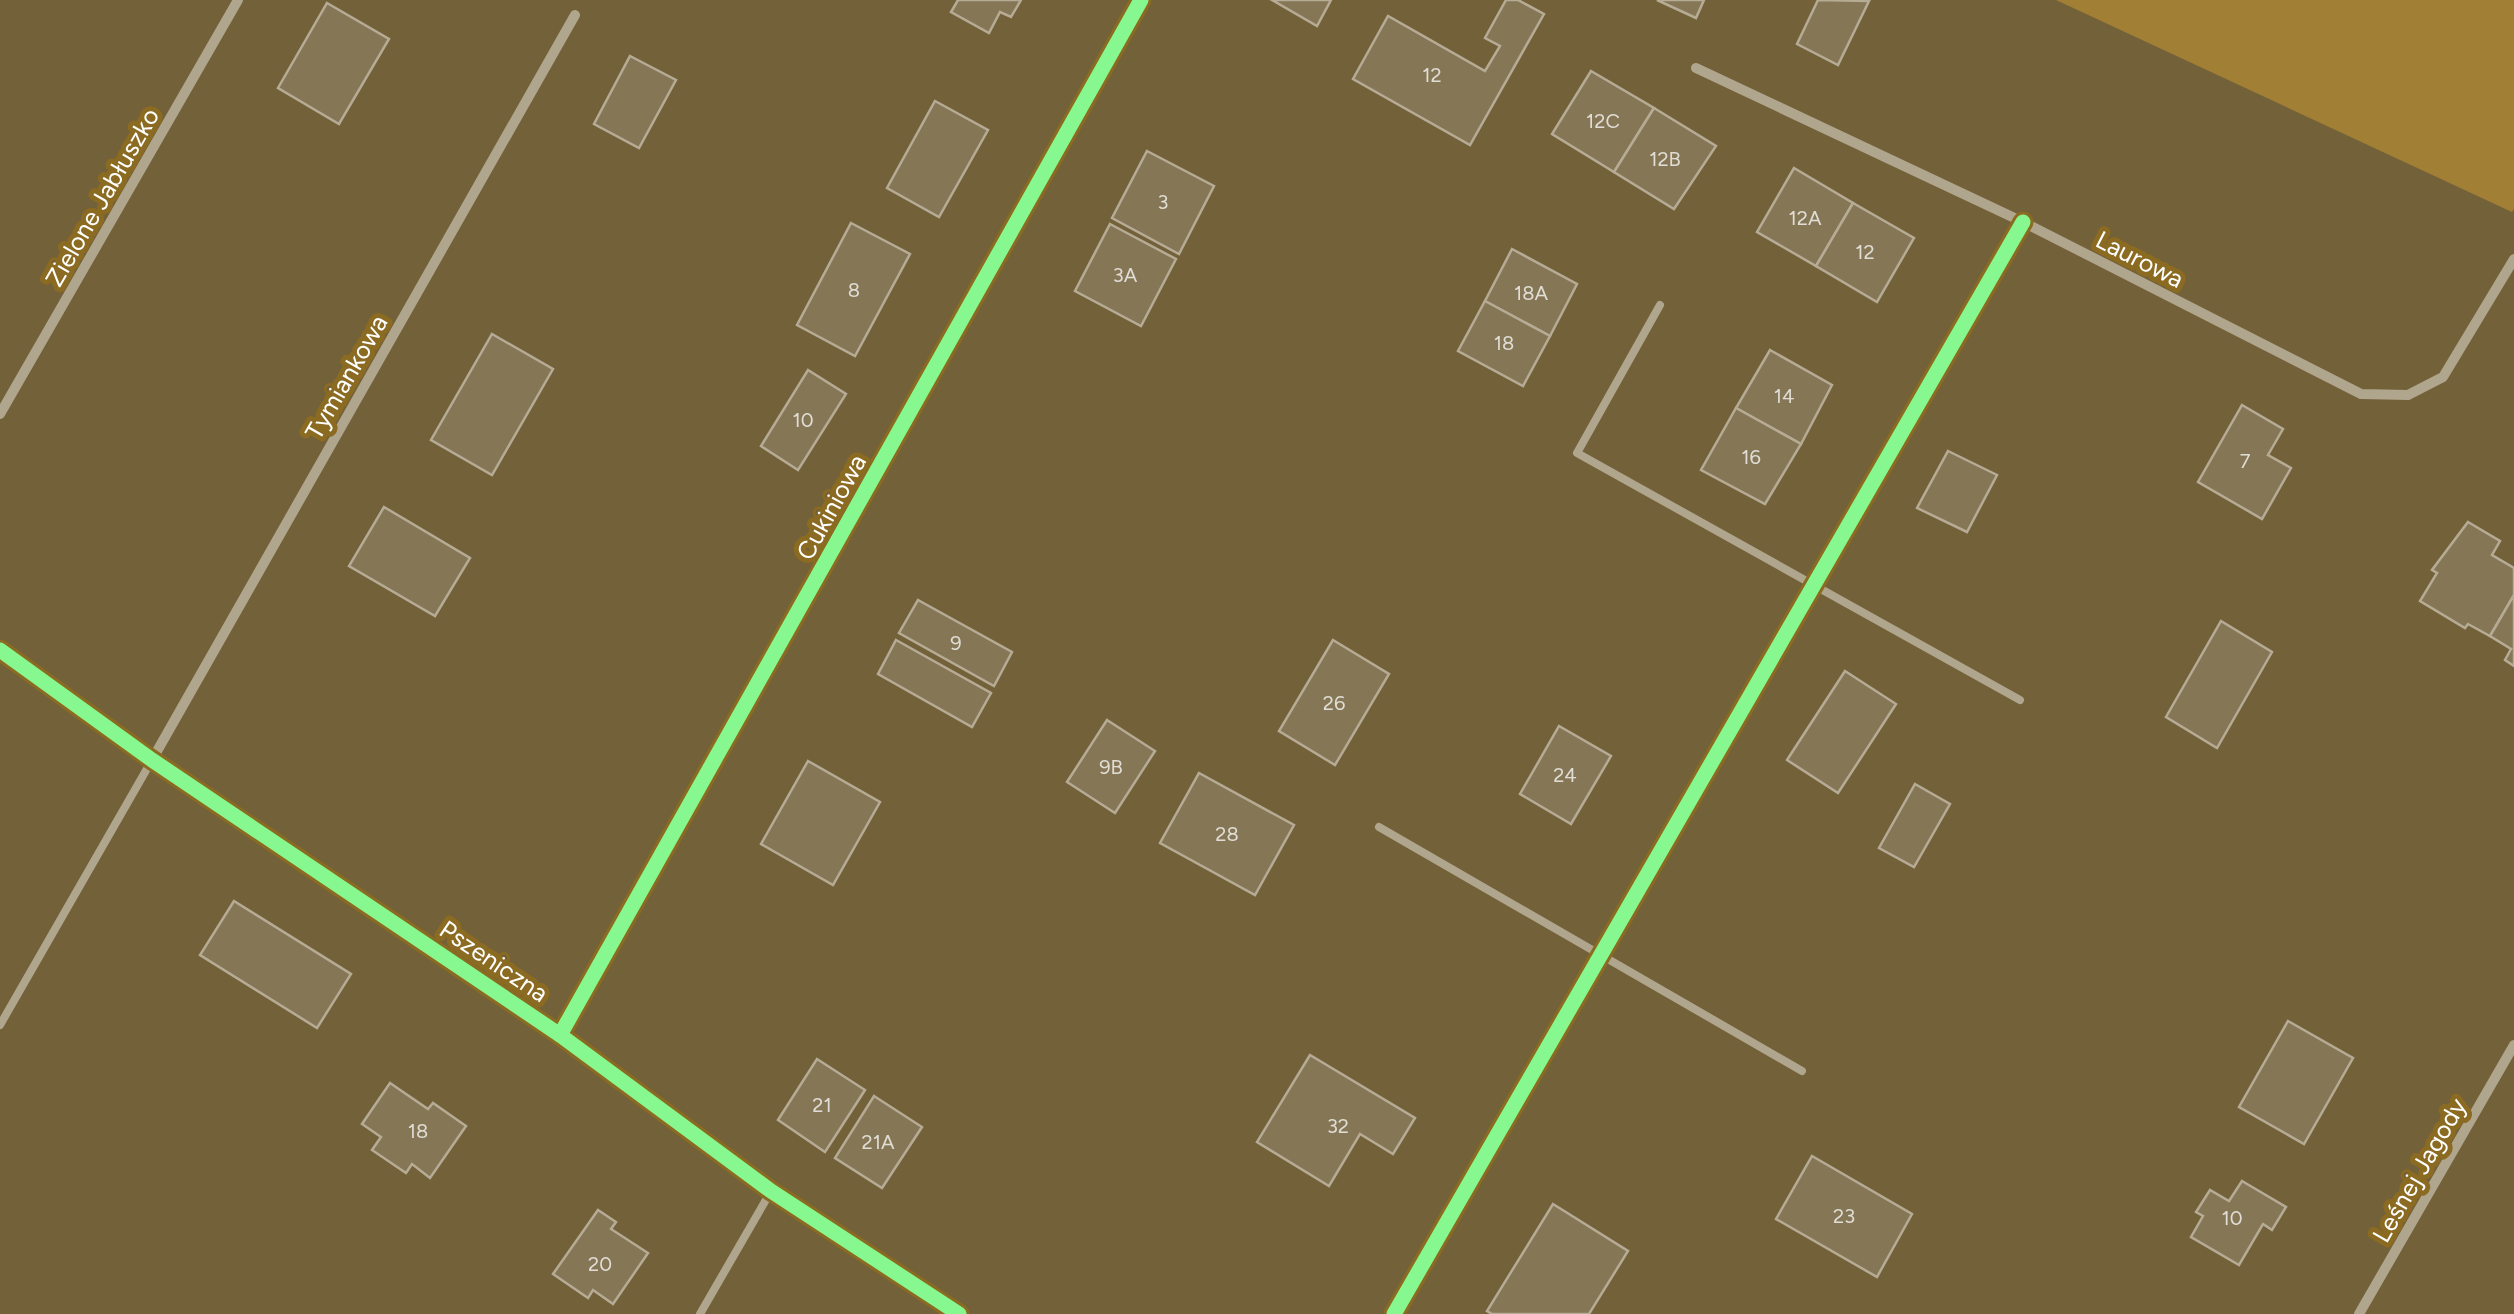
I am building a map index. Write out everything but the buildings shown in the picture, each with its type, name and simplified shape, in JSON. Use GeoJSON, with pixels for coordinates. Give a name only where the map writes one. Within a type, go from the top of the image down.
{"type":"FeatureCollection","features":[{"type":"Feature","properties":{"kind":"street","name":"Zielone Jabłuszko"},"geometry":{"type":"LineString","coordinates":[[0,414],[238,0]]}},
{"type":"Feature","properties":{"kind":"street","name":"Cukiniowa"},"geometry":{"type":"LineString","coordinates":[[560,1035],[1141,0]]}},
{"type":"Feature","properties":{"kind":"street","name":"Tymiankowa"},"geometry":{"type":"LineString","coordinates":[[152,760],[575,15]]}},
{"type":"Feature","properties":{"kind":"street","name":"Laurowa"},"geometry":{"type":"LineString","coordinates":[[1696,68],[2023,222],[2361,394],[2408,395],[2442,377],[2514,259]]}},
{"type":"Feature","properties":{"kind":"street"},"geometry":{"type":"LineString","coordinates":[[1394,1314],[2023,222]]}},
{"type":"Feature","properties":{"kind":"street","name":"Pszeniczna"},"geometry":{"type":"LineString","coordinates":[[0,650],[152,760],[560,1035],[772,1191],[959,1314]]}},
{"type":"Feature","properties":{"kind":"street","name":"Leśnej Jagody"},"geometry":{"type":"LineString","coordinates":[[2360,1314],[2514,1045]]}},
{"type":"Feature","properties":{"kind":"lane"},"geometry":{"type":"LineString","coordinates":[[1660,305],[1577,454],[2020,700]]}},
{"type":"Feature","properties":{"kind":"lane"},"geometry":{"type":"LineString","coordinates":[[0,1025],[152,760]]}},
{"type":"Feature","properties":{"kind":"lane"},"geometry":{"type":"LineString","coordinates":[[1380,827],[1802,1071]]}},
{"type":"Feature","properties":{"kind":"lane"},"geometry":{"type":"LineString","coordinates":[[700,1314],[772,1191]]}},
{"type":"Feature","properties":{"kind":"shaded area"},"geometry":{"type":"Polygon","coordinates":[[[2056,0],[2514,0],[2514,209],[2512,212],[2056,0]]]}},
{"type":"Feature","properties":{"kind":"cycle path"},"geometry":{"type":"LineString","coordinates":[[560,1035],[1141,0]]}},
{"type":"Feature","properties":{"kind":"cycle path"},"geometry":{"type":"LineString","coordinates":[[1394,1314],[2023,222]]}},
{"type":"Feature","properties":{"kind":"cycle path"},"geometry":{"type":"LineString","coordinates":[[0,650],[152,760],[560,1035],[771,1191],[959,1314]]}}]}
